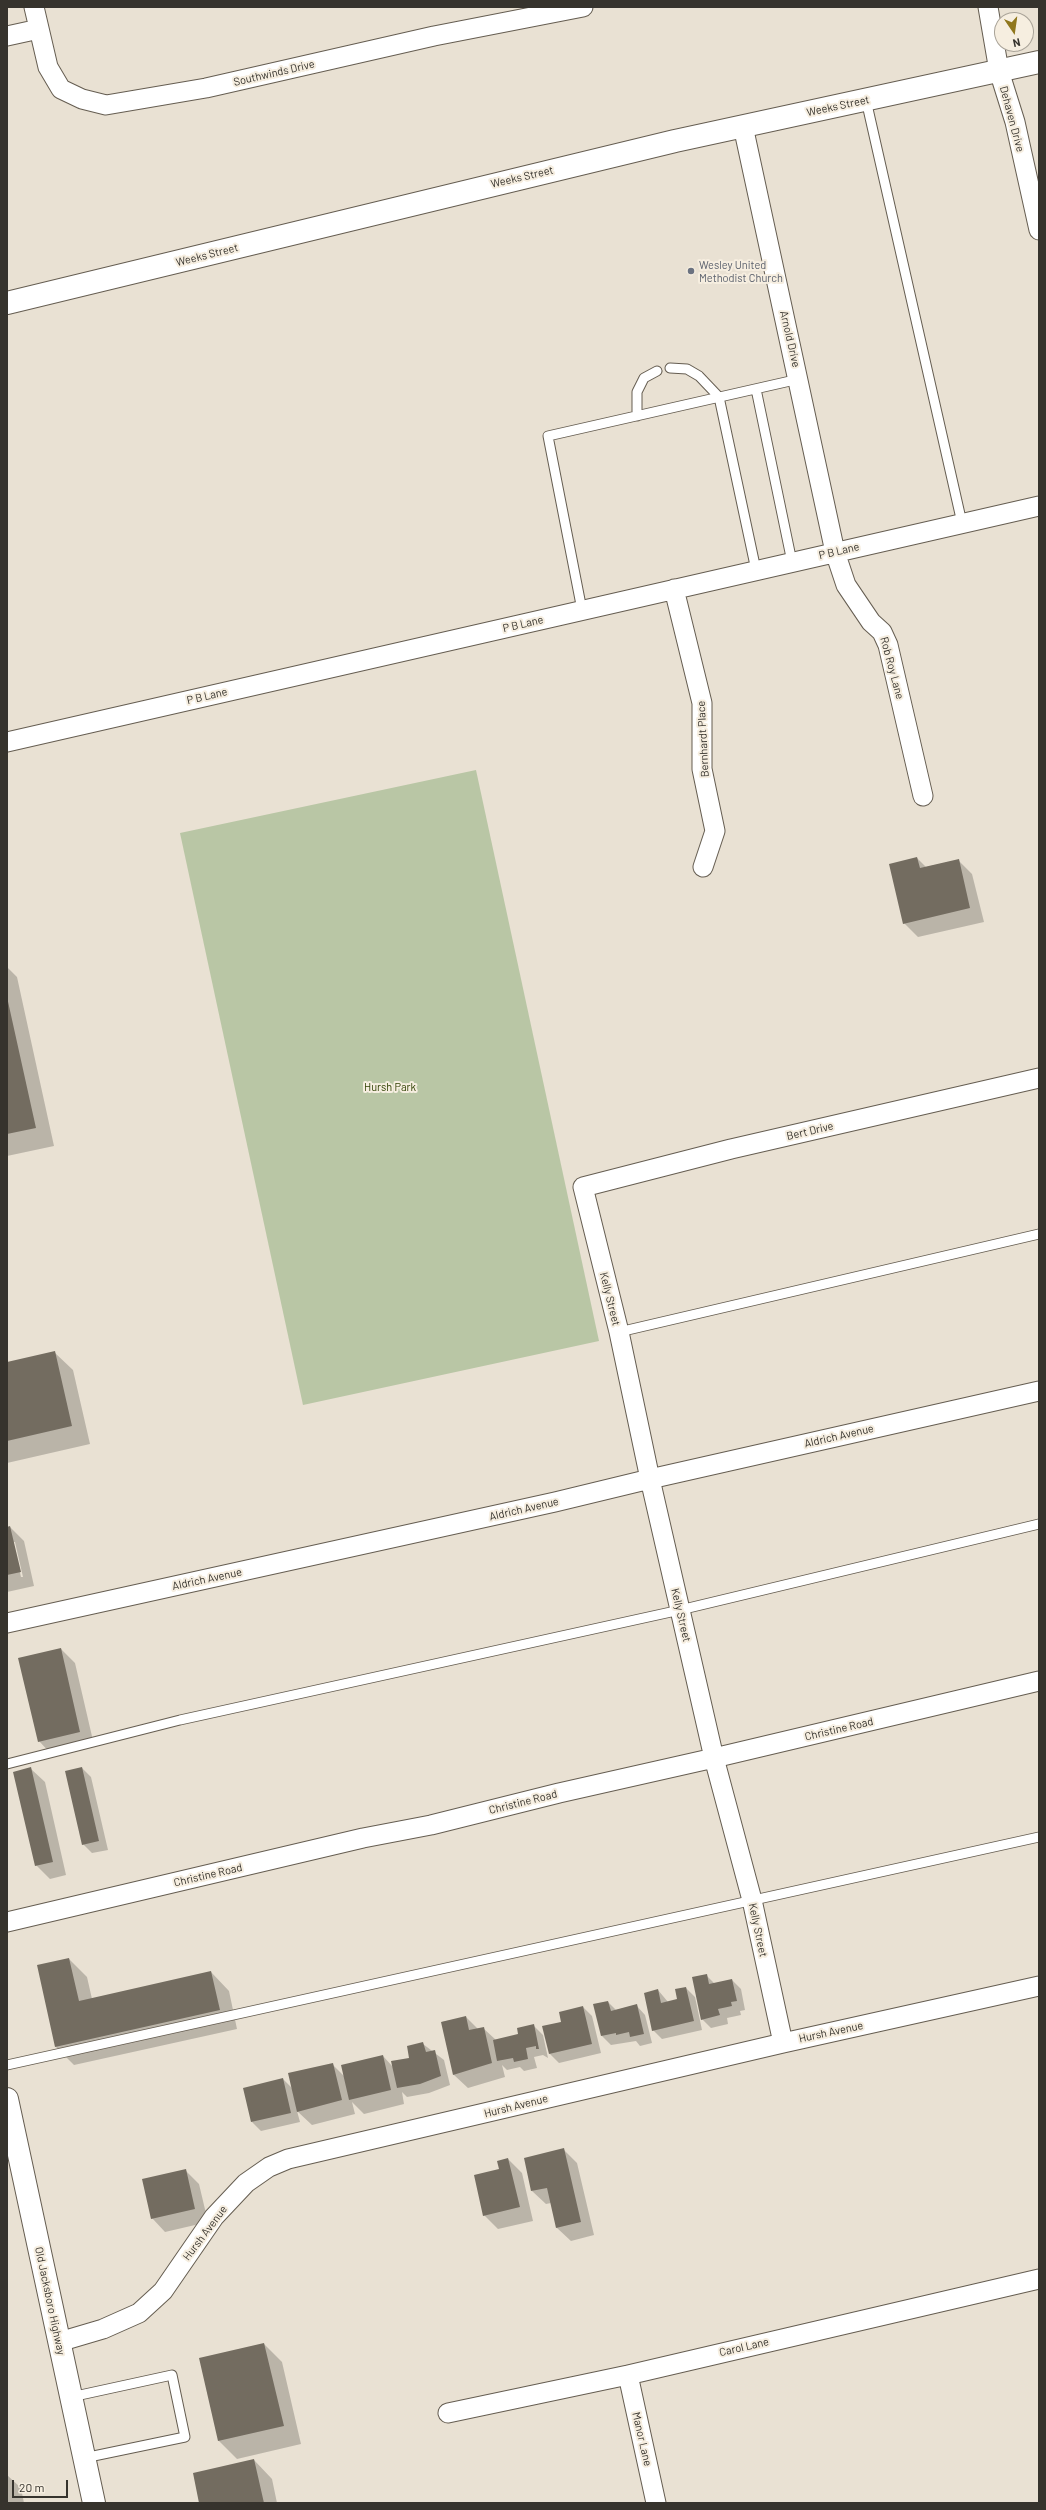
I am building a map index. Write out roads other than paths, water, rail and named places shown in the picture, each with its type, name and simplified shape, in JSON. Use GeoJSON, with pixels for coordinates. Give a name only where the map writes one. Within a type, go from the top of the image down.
{"type":"FeatureCollection","features":[{"type":"Feature","properties":{"kind":"street","name":"Southwinds Drive"},"geometry":{"type":"LineString","coordinates":[[34,7],[48,67],[61,88],[82,99],[106,105],[206,88],[434,36],[583,7]]}},
{"type":"Feature","properties":{"kind":"street","name":"Dehaven Drive"},"geometry":{"type":"LineString","coordinates":[[988,7],[999,71],[1015,122],[1039,230]]}},
{"type":"Feature","properties":{"kind":"street"},"geometry":{"type":"LineString","coordinates":[[7,36],[39,29]]}},
{"type":"Feature","properties":{"kind":"street","name":"Weeks Street"},"geometry":{"type":"LineString","coordinates":[[7,302],[185,261],[332,222],[743,126],[1039,62]]}},
{"type":"Feature","properties":{"kind":"street","name":"Arnold Drive"},"geometry":{"type":"LineString","coordinates":[[743,126],[799,379],[835,552]]}},
{"type":"Feature","properties":{"kind":"street","name":"P B Lane"},"geometry":{"type":"LineString","coordinates":[[7,742],[674,588],[1039,506]]}},
{"type":"Feature","properties":{"kind":"street","name":"Rob Roy Lane"},"geometry":{"type":"LineString","coordinates":[[835,552],[846,585],[871,622],[882,632],[888,645],[923,796]]}},
{"type":"Feature","properties":{"kind":"street","name":"Bernhardt Place"},"geometry":{"type":"LineString","coordinates":[[674,588],[702,703],[702,770],[715,830],[703,866]]}},
{"type":"Feature","properties":{"kind":"street","name":"Bert Drive"},"geometry":{"type":"LineString","coordinates":[[583,1187],[731,1149],[1039,1078]]}},
{"type":"Feature","properties":{"kind":"street","name":"Kelly Street"},"geometry":{"type":"LineString","coordinates":[[583,1187],[618,1332],[714,1758],[752,1900],[783,2043]]}},
{"type":"Feature","properties":{"kind":"street","name":"Aldrich Avenue"},"geometry":{"type":"LineString","coordinates":[[7,1623],[556,1502],[650,1479],[1039,1391]]}},
{"type":"Feature","properties":{"kind":"street","name":"Christine Road"},"geometry":{"type":"LineString","coordinates":[[7,1922],[1039,1681]]}},
{"type":"Feature","properties":{"kind":"street","name":"Hursh Avenue"},"geometry":{"type":"LineString","coordinates":[[58,2342],[110,2326],[138,2313],[163,2291],[214,2217],[246,2183],[269,2167],[288,2159],[783,2043],[1039,1986]]}},
{"type":"Feature","properties":{"kind":"street","name":"Old Jacksboro Highway"},"geometry":{"type":"LineString","coordinates":[[7,2099],[58,2342],[94,2503]]}},
{"type":"Feature","properties":{"kind":"street","name":"Carol Lane"},"geometry":{"type":"LineString","coordinates":[[448,2413],[628,2375],[1039,2279]]}},
{"type":"Feature","properties":{"kind":"street","name":"Manor Lane"},"geometry":{"type":"LineString","coordinates":[[628,2375],[656,2503]]}},
{"type":"Feature","properties":{"kind":"lane"},"geometry":{"type":"LineString","coordinates":[[866,100],[962,523]]}},
{"type":"Feature","properties":{"kind":"lane"},"geometry":{"type":"LineString","coordinates":[[670,368],[687,369],[698,376],[719,397],[756,570]]}},
{"type":"Feature","properties":{"kind":"lane"},"geometry":{"type":"LineString","coordinates":[[637,416],[637,392],[644,378],[657,371]]}},
{"type":"Feature","properties":{"kind":"lane"},"geometry":{"type":"LineString","coordinates":[[582,610],[548,436],[799,379]]}},
{"type":"Feature","properties":{"kind":"lane"},"geometry":{"type":"LineString","coordinates":[[756,389],[792,562]]}},
{"type":"Feature","properties":{"kind":"lane"},"geometry":{"type":"LineString","coordinates":[[618,1332],[1039,1234]]}},
{"type":"Feature","properties":{"kind":"lane"},"geometry":{"type":"LineString","coordinates":[[7,1764],[180,1720],[680,1610],[1039,1524]]}},
{"type":"Feature","properties":{"kind":"lane"},"geometry":{"type":"LineString","coordinates":[[7,2065],[1039,1837]]}},
{"type":"Feature","properties":{"kind":"lane"},"geometry":{"type":"LineString","coordinates":[[71,2397],[172,2375],[185,2437],[84,2458]]}},
{"type":"Feature","properties":{"kind":"place","name":"Wesley United Methodist Church"},"geometry":{"type":"Point","coordinates":[691,271]}},
{"type":"Feature","properties":{"kind":"park label","name":"Hursh Park"},"geometry":{"type":"Point","coordinates":[390,1087]}}]}
